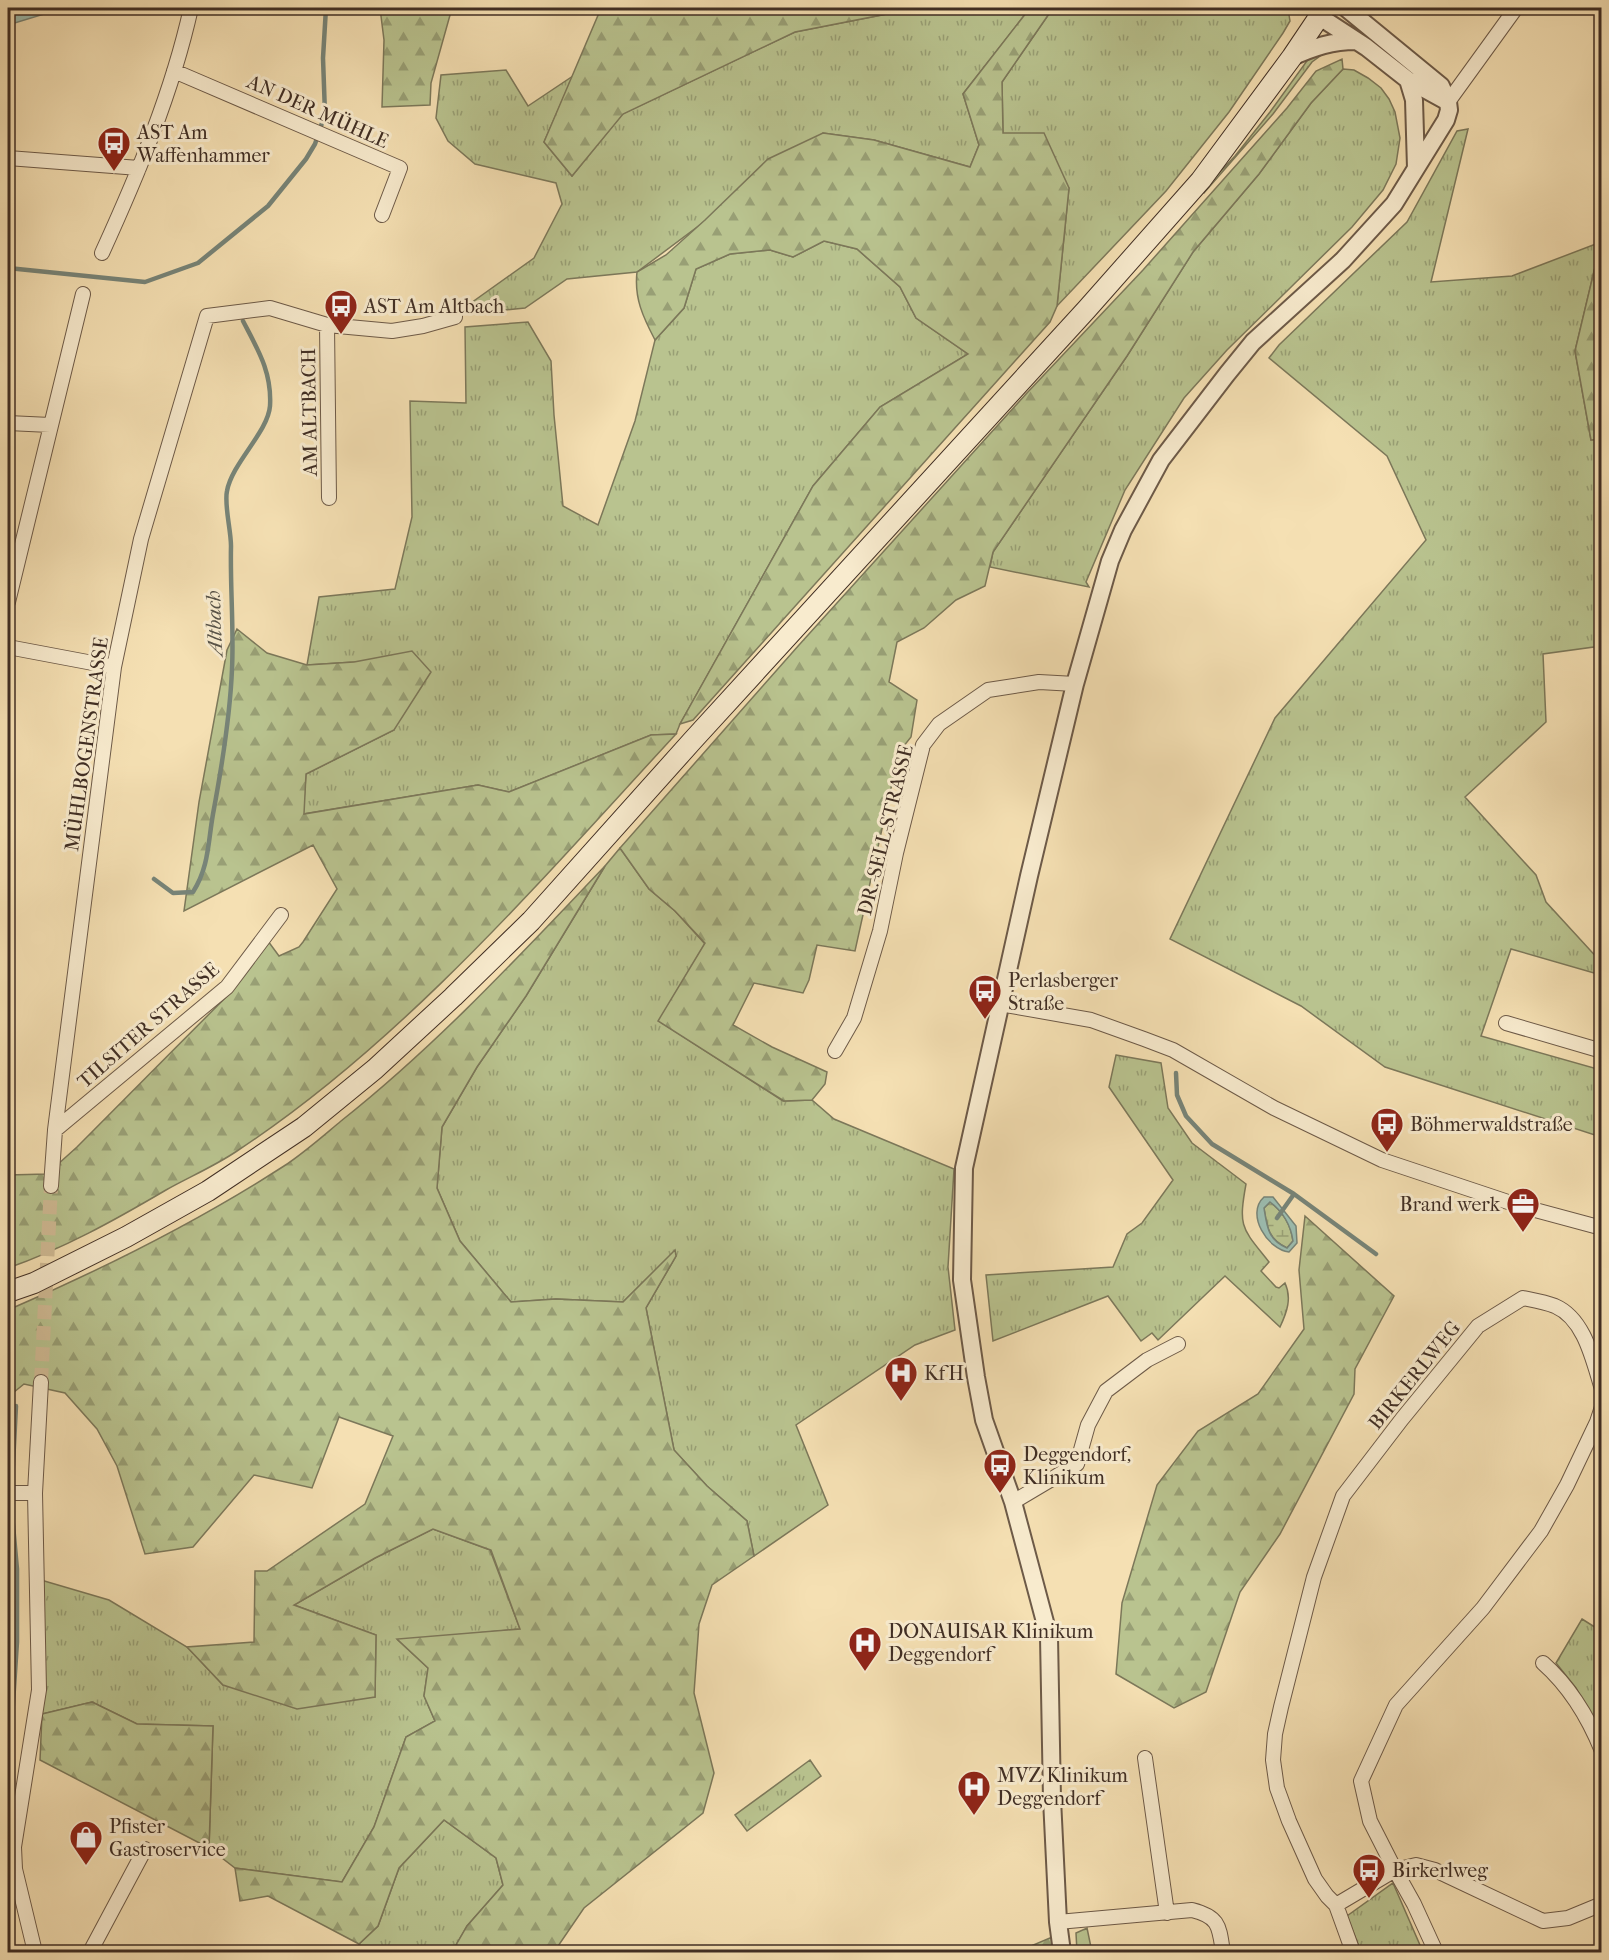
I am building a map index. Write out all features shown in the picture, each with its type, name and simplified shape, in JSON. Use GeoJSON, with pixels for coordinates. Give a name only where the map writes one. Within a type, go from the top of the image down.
{"type":"FeatureCollection","features":[{"type":"Feature","properties":{"kind":"main road"},"geometry":{"type":"LineString","coordinates":[[8,1292],[34,1283],[126,1237],[208,1191],[304,1127],[375,1069],[453,997],[531,921],[686,748],[1088,309],[1201,180],[1292,57],[1322,12]]}},
{"type":"Feature","properties":{"kind":"street"},"geometry":{"type":"LineString","coordinates":[[102,253],[139,168],[174,71],[191,8]]}},
{"type":"Feature","properties":{"kind":"street"},"geometry":{"type":"LineString","coordinates":[[1062,1953],[1058,1922],[1052,1799],[1049,1637],[1013,1502],[984,1420],[962,1280],[964,1168],[1038,836],[1075,684],[1110,561],[1123,530],[1161,460],[1227,374],[1253,342],[1351,252],[1395,204],[1446,120],[1449,110],[1448,102],[1441,86],[1346,8]]}},
{"type":"Feature","properties":{"kind":"street"},"geometry":{"type":"LineString","coordinates":[[1448,102],[1516,8]]}},
{"type":"Feature","properties":{"kind":"street"},"geometry":{"type":"LineString","coordinates":[[1322,12],[1408,80],[1448,102]]}},
{"type":"Feature","properties":{"kind":"street"},"geometry":{"type":"LineString","coordinates":[[1292,57],[1317,45],[1337,41],[1357,41]]}},
{"type":"Feature","properties":{"kind":"street","name":"AN DER MÜHLE"},"geometry":{"type":"LineString","coordinates":[[174,71],[400,168],[382,215]]}},
{"type":"Feature","properties":{"kind":"street"},"geometry":{"type":"LineString","coordinates":[[1408,80],[1414,108],[1416,169]]}},
{"type":"Feature","properties":{"kind":"street"},"geometry":{"type":"LineString","coordinates":[[8,158],[139,168]]}},
{"type":"Feature","properties":{"kind":"street"},"geometry":{"type":"LineString","coordinates":[[8,602],[83,294]]}},
{"type":"Feature","properties":{"kind":"street","name":"MÜHLBOGENSTRASSE"},"geometry":{"type":"LineString","coordinates":[[51,1186],[55,1130],[114,667],[141,539],[207,316],[270,308],[327,325]]}},
{"type":"Feature","properties":{"kind":"street"},"geometry":{"type":"LineString","coordinates":[[327,325],[392,331],[423,326],[455,316]]}},
{"type":"Feature","properties":{"kind":"street","name":"AM ALTBACH"},"geometry":{"type":"LineString","coordinates":[[327,325],[329,498]]}},
{"type":"Feature","properties":{"kind":"street"},"geometry":{"type":"LineString","coordinates":[[8,423],[50,425]]}},
{"type":"Feature","properties":{"kind":"street"},"geometry":{"type":"LineString","coordinates":[[8,647],[114,667]]}},
{"type":"Feature","properties":{"kind":"street","name":"DR.-SELL-STRASSE"},"geometry":{"type":"LineString","coordinates":[[835,1051],[854,1018],[877,942],[923,745],[939,724],[988,690],[1039,682],[1075,684]]}},
{"type":"Feature","properties":{"kind":"street","name":"TILSITER STRASSE"},"geometry":{"type":"LineString","coordinates":[[55,1130],[227,987],[281,915]]}},
{"type":"Feature","properties":{"kind":"street"},"geometry":{"type":"LineString","coordinates":[[1000,1004],[1091,1020],[1173,1050],[1274,1108],[1382,1160],[1520,1206],[1602,1228]]}},
{"type":"Feature","properties":{"kind":"street"},"geometry":{"type":"LineString","coordinates":[[1506,1023],[1602,1051]]}},
{"type":"Feature","properties":{"kind":"street","name":"BIRKERLWEG"},"geometry":{"type":"LineString","coordinates":[[1353,1953],[1336,1905],[1316,1879],[1289,1821],[1277,1788],[1274,1760],[1277,1725],[1314,1577],[1343,1497],[1402,1419],[1479,1326],[1523,1298],[1555,1306],[1575,1319],[1602,1389]]}},
{"type":"Feature","properties":{"kind":"street"},"geometry":{"type":"LineString","coordinates":[[1013,1502],[1077,1464],[1088,1425],[1106,1390],[1147,1360],[1178,1344]]}},
{"type":"Feature","properties":{"kind":"street"},"geometry":{"type":"LineString","coordinates":[[35,1953],[15,1869],[14,1847],[39,1690],[34,1493],[41,1382]]}},
{"type":"Feature","properties":{"kind":"street"},"geometry":{"type":"LineString","coordinates":[[1436,1953],[1414,1904],[1370,1821],[1361,1781],[1396,1705],[1475,1616],[1541,1531],[1567,1485],[1602,1407]]}},
{"type":"Feature","properties":{"kind":"street"},"geometry":{"type":"LineString","coordinates":[[8,1493],[34,1493]]}},
{"type":"Feature","properties":{"kind":"street"},"geometry":{"type":"LineString","coordinates":[[1543,1664],[1554,1673],[1592,1725],[1602,1751]]}},
{"type":"Feature","properties":{"kind":"street"},"geometry":{"type":"LineString","coordinates":[[1145,1758],[1167,1913]]}},
{"type":"Feature","properties":{"kind":"street"},"geometry":{"type":"LineString","coordinates":[[90,1953],[145,1849]]}},
{"type":"Feature","properties":{"kind":"street"},"geometry":{"type":"LineString","coordinates":[[1336,1905],[1395,1870],[1416,1865],[1429,1868],[1543,1921],[1568,1917],[1602,1904]]}},
{"type":"Feature","properties":{"kind":"street"},"geometry":{"type":"LineString","coordinates":[[1058,1922],[1192,1910],[1207,1914],[1219,1927],[1223,1953]]}},
{"type":"Feature","properties":{"kind":"green space"},"geometry":{"type":"Polygon","coordinates":[[[380,8],[452,8],[431,83],[430,105],[382,107],[384,40],[380,8]]]}},
{"type":"Feature","properties":{"kind":"green space"},"geometry":{"type":"Polygon","coordinates":[[[605,8],[901,8],[897,12],[795,32],[623,114],[572,176],[544,142],[599,13],[605,8]]]}},
{"type":"Feature","properties":{"kind":"green space"},"geometry":{"type":"Polygon","coordinates":[[[901,8],[1030,8],[963,94],[979,145],[970,167],[874,140],[823,133],[637,272],[567,279],[525,308],[465,314],[471,303],[534,258],[562,204],[556,183],[475,164],[448,141],[436,118],[441,75],[506,70],[528,106],[573,76],[544,142],[572,176],[622,114],[795,32],[897,12],[901,8]]]}},
{"type":"Feature","properties":{"kind":"green space"},"geometry":{"type":"Polygon","coordinates":[[[1030,8],[1053,8],[1002,82],[1003,133],[1044,133],[1069,188],[1057,306],[1050,322],[693,720],[680,724],[813,486],[880,407],[968,354],[916,318],[900,287],[857,249],[824,241],[793,257],[770,250],[730,254],[696,269],[684,308],[655,340],[640,307],[637,272],[666,255],[768,159],[823,133],[874,140],[970,167],[979,145],[963,94],[1030,8]]]}},
{"type":"Feature","properties":{"kind":"green space"},"geometry":{"type":"Polygon","coordinates":[[[1053,8],[1293,8],[1289,15],[1290,21],[1283,33],[1229,112],[1166,191],[1057,306],[1069,188],[1003,134],[1002,82],[1053,8]]]}},
{"type":"Feature","properties":{"kind":"green space"},"geometry":{"type":"Polygon","coordinates":[[[1352,48],[1323,54],[1312,62],[1273,114],[1204,193],[1202,191],[1235,156],[1309,58],[1325,52],[1352,48]]]}},
{"type":"Feature","properties":{"kind":"green space"},"geometry":{"type":"Polygon","coordinates":[[[1342,59],[1343,69],[1311,103],[1259,174],[1193,252],[1127,356],[993,552],[985,586],[956,600],[924,628],[897,642],[889,682],[917,700],[911,737],[899,752],[855,951],[817,945],[809,980],[803,993],[754,983],[733,1025],[772,1047],[827,1072],[825,1084],[812,1100],[784,1101],[658,1021],[705,943],[675,911],[649,889],[620,848],[799,645],[1026,394],[1143,270],[1287,108],[1316,71],[1342,59]]]}},
{"type":"Feature","properties":{"kind":"green space"},"geometry":{"type":"Polygon","coordinates":[[[1343,69],[1354,70],[1381,88],[1395,112],[1400,138],[1396,164],[1383,190],[1352,227],[1227,350],[1184,398],[1125,490],[1086,582],[1089,587],[990,567],[993,552],[1127,356],[1193,252],[1259,174],[1311,103],[1343,69]]]}},
{"type":"Feature","properties":{"kind":"green space"},"geometry":{"type":"Polygon","coordinates":[[[1468,129],[1431,282],[1512,276],[1601,242],[1575,351],[1591,440],[1601,439],[1601,646],[1543,654],[1546,722],[1465,797],[1536,875],[1546,902],[1601,962],[1601,975],[1511,949],[1481,1036],[1601,1070],[1601,1137],[1385,1067],[1301,1006],[1170,939],[1275,718],[1426,540],[1387,456],[1269,358],[1279,345],[1407,222],[1457,131],[1468,129]]]}},
{"type":"Feature","properties":{"kind":"green space"},"geometry":{"type":"Polygon","coordinates":[[[824,241],[857,249],[900,287],[916,318],[968,354],[880,407],[813,486],[676,734],[651,735],[509,792],[478,785],[303,814],[306,774],[394,730],[354,662],[307,665],[319,597],[395,589],[412,517],[410,401],[466,403],[465,327],[528,322],[551,361],[563,506],[598,525],[635,421],[655,340],[684,308],[696,269],[730,254],[770,250],[793,257],[824,241]]]}},
{"type":"Feature","properties":{"kind":"green space"},"geometry":{"type":"Polygon","coordinates":[[[1601,242],[1601,439],[1591,440],[1575,351],[1601,242]]]}},
{"type":"Feature","properties":{"kind":"green space"},"geometry":{"type":"Polygon","coordinates":[[[237,629],[267,653],[307,665],[354,662],[412,651],[431,672],[394,730],[306,774],[304,814],[478,785],[509,792],[651,735],[676,734],[469,956],[357,1060],[298,1108],[220,1162],[88,1233],[8,1268],[8,1175],[47,1174],[77,1147],[232,991],[268,941],[279,956],[299,947],[337,889],[313,845],[184,911],[199,802],[227,650],[237,629]]]}},
{"type":"Feature","properties":{"kind":"green space"},"geometry":{"type":"Polygon","coordinates":[[[620,848],[649,889],[675,911],[705,944],[659,1021],[783,1101],[812,1100],[834,1119],[954,1169],[948,1267],[955,1330],[915,1345],[796,1425],[828,1505],[754,1556],[747,1521],[707,1486],[674,1450],[646,1308],[676,1256],[675,1251],[623,1302],[556,1299],[511,1302],[460,1241],[437,1188],[442,1127],[477,1067],[526,996],[605,866],[620,848]]]}},
{"type":"Feature","properties":{"kind":"green space"},"geometry":{"type":"Polygon","coordinates":[[[605,866],[526,996],[477,1067],[442,1127],[437,1188],[460,1241],[511,1302],[556,1299],[623,1302],[675,1250],[676,1256],[646,1308],[674,1450],[707,1486],[747,1521],[754,1556],[712,1585],[699,1624],[694,1693],[714,1773],[703,1813],[584,1908],[554,1952],[452,1952],[467,1926],[503,1885],[496,1858],[444,1820],[399,1868],[378,1926],[359,1944],[268,1896],[240,1901],[235,1868],[342,1882],[374,1827],[406,1737],[435,1721],[424,1696],[428,1668],[397,1639],[520,1629],[491,1550],[433,1529],[375,1558],[294,1605],[376,1635],[375,1697],[297,1709],[223,1685],[187,1647],[254,1642],[255,1571],[267,1571],[365,1504],[393,1436],[339,1417],[312,1488],[254,1475],[193,1547],[145,1554],[117,1466],[97,1429],[65,1393],[24,1384],[8,1397],[8,1310],[114,1261],[183,1225],[251,1187],[299,1156],[411,1062],[509,966],[605,866]]]}},
{"type":"Feature","properties":{"kind":"green space"},"geometry":{"type":"Polygon","coordinates":[[[1116,1055],[1161,1063],[1168,1108],[1192,1143],[1246,1184],[1242,1210],[1244,1227],[1269,1262],[1261,1271],[1276,1287],[1279,1288],[1285,1283],[1287,1289],[1288,1305],[1280,1327],[1225,1276],[1158,1340],[1152,1333],[1141,1341],[1108,1296],[993,1341],[986,1275],[1113,1267],[1127,1234],[1142,1223],[1173,1180],[1109,1087],[1116,1055]]]}},
{"type":"Feature","properties":{"kind":"green space"},"geometry":{"type":"Polygon","coordinates":[[[1270,1202],[1286,1219],[1293,1241],[1287,1248],[1276,1241],[1268,1227],[1264,1208],[1270,1202]]]}},
{"type":"Feature","properties":{"kind":"green space"},"geometry":{"type":"Polygon","coordinates":[[[1305,1216],[1394,1296],[1355,1369],[1354,1394],[1280,1534],[1240,1592],[1206,1692],[1174,1708],[1116,1674],[1122,1603],[1157,1485],[1198,1431],[1258,1394],[1304,1329],[1299,1270],[1305,1216]]]}},
{"type":"Feature","properties":{"kind":"green space"},"geometry":{"type":"Polygon","coordinates":[[[433,1529],[490,1550],[520,1629],[398,1640],[428,1668],[424,1696],[435,1721],[406,1737],[374,1827],[342,1882],[235,1868],[209,1848],[213,1726],[137,1724],[92,1702],[42,1714],[41,1580],[109,1600],[187,1647],[223,1685],[375,1697],[376,1635],[294,1605],[375,1558],[433,1529]]]}},
{"type":"Feature","properties":{"kind":"green space"},"geometry":{"type":"Polygon","coordinates":[[[1582,1619],[1601,1631],[1601,1732],[1576,1688],[1556,1663],[1582,1619]]]}},
{"type":"Feature","properties":{"kind":"green space"},"geometry":{"type":"Polygon","coordinates":[[[92,1702],[137,1724],[213,1726],[209,1848],[40,1760],[42,1714],[92,1702]]]}},
{"type":"Feature","properties":{"kind":"green space"},"geometry":{"type":"Polygon","coordinates":[[[810,1760],[821,1776],[747,1831],[735,1815],[810,1760]]]}},
{"type":"Feature","properties":{"kind":"green space"},"geometry":{"type":"Polygon","coordinates":[[[444,1820],[496,1858],[503,1885],[467,1926],[452,1952],[366,1952],[359,1944],[378,1926],[399,1868],[444,1820]]]}},
{"type":"Feature","properties":{"kind":"green space"},"geometry":{"type":"Polygon","coordinates":[[[1393,1883],[1423,1952],[1361,1952],[1347,1916],[1393,1883]]]}},
{"type":"Feature","properties":{"kind":"green space"},"geometry":{"type":"Polygon","coordinates":[[[1087,1928],[1092,1952],[1077,1952],[1076,1933],[1087,1928]]]}},
{"type":"Feature","properties":{"kind":"green space"},"geometry":{"type":"Polygon","coordinates":[[[1052,1937],[1053,1952],[1017,1952],[1052,1937]]]}},
{"type":"Feature","properties":{"kind":"shaded area"},"geometry":{"type":"Polygon","coordinates":[[[8,8],[52,8],[51,12],[8,25],[8,8]]]}},
{"type":"Feature","properties":{"kind":"shaded area"},"geometry":{"type":"Polygon","coordinates":[[[1264,1197],[1273,1197],[1296,1226],[1297,1243],[1289,1252],[1274,1245],[1262,1230],[1258,1221],[1259,1204],[1264,1197]],[[1270,1202],[1264,1208],[1268,1227],[1272,1237],[1287,1248],[1293,1241],[1290,1230],[1286,1219],[1270,1202]]]}},
{"type":"Feature","properties":{"kind":"waterway"},"geometry":{"type":"LineString","coordinates":[[8,268],[145,282],[198,263],[268,206],[306,159],[315,144],[325,114],[323,58],[326,8]]}},
{"type":"Feature","properties":{"kind":"waterway","name":"Altbach"},"geometry":{"type":"LineString","coordinates":[[154,879],[173,893],[193,892],[205,864],[222,760],[231,687],[232,654],[231,546],[226,503],[227,491],[230,480],[263,426],[270,406],[269,382],[266,372],[259,352],[243,321]]}},
{"type":"Feature","properties":{"kind":"waterway"},"geometry":{"type":"LineString","coordinates":[[1176,1073],[1177,1095],[1186,1116],[1212,1144],[1294,1194],[1376,1254]]}},
{"type":"Feature","properties":{"kind":"waterway"},"geometry":{"type":"LineString","coordinates":[[1277,1218],[1294,1194]]}},
{"type":"Feature","properties":{"kind":"waterway","name":"Altbach"},"geometry":{"type":"LineString","coordinates":[[8,1779],[17,1642],[17,1569],[11,1503],[16,1406]]}},
{"type":"Feature","properties":{"kind":"tunnel"},"geometry":{"type":"LineString","coordinates":[[41,1382],[51,1186]]}},
{"type":"Feature","properties":{"kind":"place","name":"AST Am Waffenhammer"},"geometry":{"type":"Point","coordinates":[114,172]}},
{"type":"Feature","properties":{"kind":"place","name":"AST Am Altbach"},"geometry":{"type":"Point","coordinates":[341,335]}},
{"type":"Feature","properties":{"kind":"place","name":"Perlasberger Straße"},"geometry":{"type":"Point","coordinates":[985,1020]}},
{"type":"Feature","properties":{"kind":"place","name":"Böhmerwaldstraße"},"geometry":{"type":"Point","coordinates":[1387,1153]}},
{"type":"Feature","properties":{"kind":"place","name":"Brand werk"},"geometry":{"type":"Point","coordinates":[1523,1233]}},
{"type":"Feature","properties":{"kind":"place","name":"KfH"},"geometry":{"type":"Point","coordinates":[901,1402]}},
{"type":"Feature","properties":{"kind":"place","name":"Deggendorf, Klinikum"},"geometry":{"type":"Point","coordinates":[1000,1494]}},
{"type":"Feature","properties":{"kind":"place","name":"DONAUISAR Klinikum Deggendorf"},"geometry":{"type":"Point","coordinates":[865,1672]}},
{"type":"Feature","properties":{"kind":"place","name":"MVZ Klinikum Deggendorf"},"geometry":{"type":"Point","coordinates":[974,1816]}},
{"type":"Feature","properties":{"kind":"place","name":"Pfister Gastroservice"},"geometry":{"type":"Point","coordinates":[86,1866]}},
{"type":"Feature","properties":{"kind":"place","name":"Birkerlweg"},"geometry":{"type":"Point","coordinates":[1369,1899]}}]}
